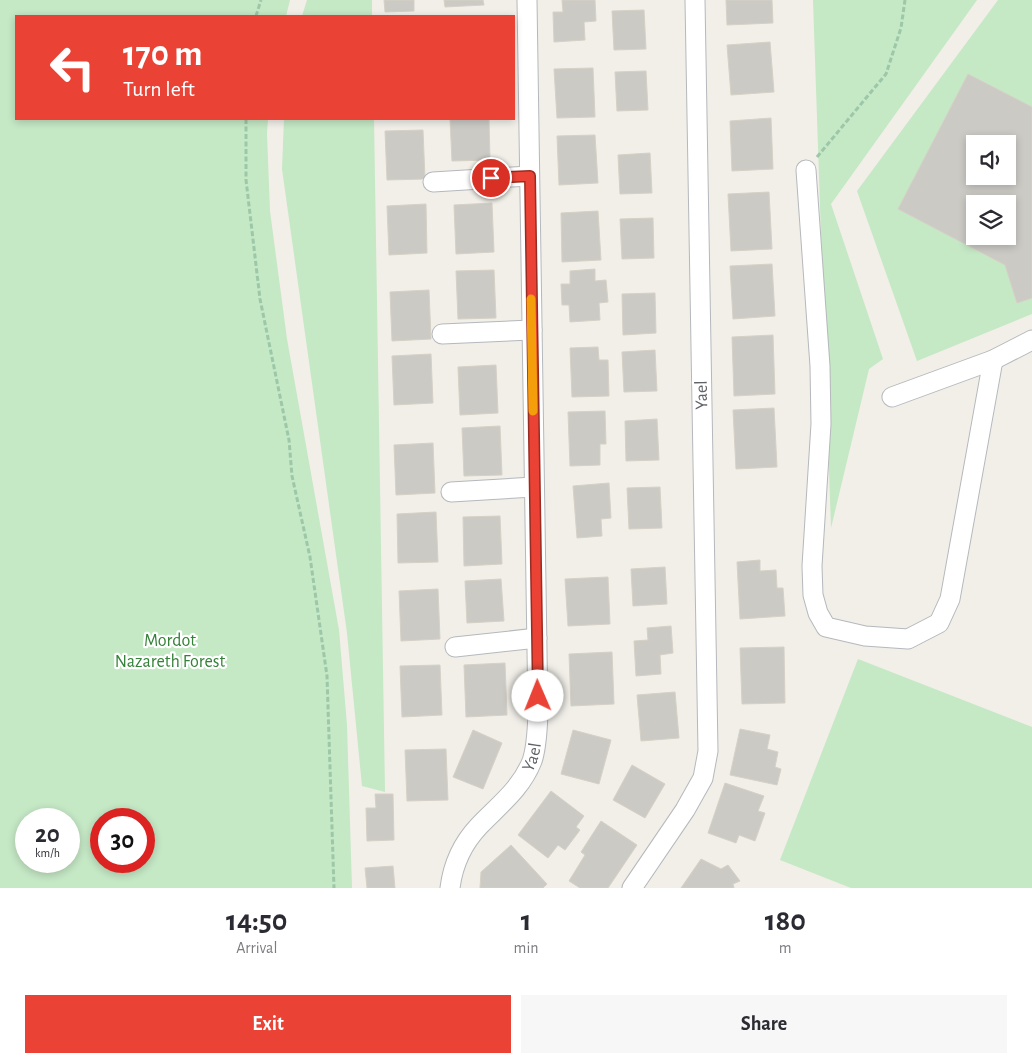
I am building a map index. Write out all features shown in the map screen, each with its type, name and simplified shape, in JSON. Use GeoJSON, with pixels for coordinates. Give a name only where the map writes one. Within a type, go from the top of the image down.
{"type":"FeatureCollection","features":[{"type":"Feature","properties":{"kind":"street","name":"Yael"},"geometry":{"type":"LineString","coordinates":[[450,888],[456,860],[465,843],[478,827],[515,791],[532,759],[536,739],[538,715],[530,176],[520,20],[527,0]]}},
{"type":"Feature","properties":{"kind":"street","name":"Yael"},"geometry":{"type":"LineString","coordinates":[[632,888],[685,810],[703,778],[708,751],[694,0]]}},
{"type":"Feature","properties":{"kind":"street"},"geometry":{"type":"LineString","coordinates":[[806,170],[820,366],[820,424],[812,566],[813,595],[818,612],[826,627],[865,636],[908,639],[939,623],[950,600],[993,360]]}},
{"type":"Feature","properties":{"kind":"street"},"geometry":{"type":"LineString","coordinates":[[433,182],[530,176]]}},
{"type":"Feature","properties":{"kind":"street"},"geometry":{"type":"LineString","coordinates":[[442,334],[532,330]]}},
{"type":"Feature","properties":{"kind":"street"},"geometry":{"type":"LineString","coordinates":[[892,398],[993,360],[1032,340]]}},
{"type":"Feature","properties":{"kind":"street"},"geometry":{"type":"LineString","coordinates":[[451,492],[534,487]]}},
{"type":"Feature","properties":{"kind":"street"},"geometry":{"type":"LineString","coordinates":[[455,647],[537,638]]}},
{"type":"Feature","properties":{"kind":"path"},"geometry":{"type":"LineString","coordinates":[[256,15],[261,0]]}},
{"type":"Feature","properties":{"kind":"path"},"geometry":{"type":"LineString","coordinates":[[806,170],[886,74],[901,28],[905,0]]}},
{"type":"Feature","properties":{"kind":"path"},"geometry":{"type":"LineString","coordinates":[[246,120],[246,180],[260,299],[290,440],[292,476],[310,557],[327,676],[334,888]]}},
{"type":"Feature","properties":{"kind":"green space","name":"Mordot Nazareth Forest"},"geometry":{"type":"Polygon","coordinates":[[[0,0],[290,0],[286,15],[15,15],[15,120],[268,120],[270,211],[287,339],[339,630],[347,725],[352,888],[0,888],[0,0]]]}},
{"type":"Feature","properties":{"kind":"green space"},"geometry":{"type":"Polygon","coordinates":[[[307,0],[372,0],[372,15],[302,15],[307,0]]]}},
{"type":"Feature","properties":{"kind":"green space"},"geometry":{"type":"Polygon","coordinates":[[[813,0],[977,0],[831,204],[883,359],[869,369],[831,528],[813,0]]]}},
{"type":"Feature","properties":{"kind":"green space"},"geometry":{"type":"Polygon","coordinates":[[[998,0],[1032,0],[1032,314],[917,361],[857,191],[998,0]]]}},
{"type":"Feature","properties":{"kind":"green space"},"geometry":{"type":"Polygon","coordinates":[[[284,120],[374,120],[385,792],[362,786],[347,633],[282,169],[284,120]]]}},
{"type":"Feature","properties":{"kind":"green space"},"geometry":{"type":"Polygon","coordinates":[[[858,659],[1032,727],[1032,888],[851,888],[780,860],[858,659]]]}},
{"type":"Feature","properties":{"kind":"building"},"geometry":{"type":"Polygon","coordinates":[[[384,0],[414,0],[414,11],[385,12],[384,0]]]}},
{"type":"Feature","properties":{"kind":"building"},"geometry":{"type":"Polygon","coordinates":[[[444,0],[483,0],[484,5],[445,7],[444,0]]]}},
{"type":"Feature","properties":{"kind":"building"},"geometry":{"type":"Polygon","coordinates":[[[562,0],[595,0],[596,21],[584,22],[585,40],[554,42],[553,12],[563,12],[562,0]]]}},
{"type":"Feature","properties":{"kind":"building"},"geometry":{"type":"Polygon","coordinates":[[[726,0],[772,0],[773,23],[727,25],[726,0]]]}},
{"type":"Feature","properties":{"kind":"building"},"geometry":{"type":"Polygon","coordinates":[[[644,10],[646,49],[614,50],[612,11],[644,10]]]}},
{"type":"Feature","properties":{"kind":"building"},"geometry":{"type":"Polygon","coordinates":[[[770,42],[774,92],[731,95],[727,45],[770,42]]]}},
{"type":"Feature","properties":{"kind":"building"},"geometry":{"type":"Polygon","coordinates":[[[593,68],[595,117],[557,118],[554,69],[593,68]]]}},
{"type":"Feature","properties":{"kind":"building"},"geometry":{"type":"Polygon","coordinates":[[[646,71],[648,110],[617,111],[615,72],[646,71]]]}},
{"type":"Feature","properties":{"kind":"building"},"geometry":{"type":"Polygon","coordinates":[[[968,74],[1032,107],[1032,298],[1017,303],[1005,265],[967,245],[1016,245],[1016,195],[966,195],[966,245],[898,209],[968,74]]]}},
{"type":"Feature","properties":{"kind":"building"},"geometry":{"type":"Polygon","coordinates":[[[771,118],[773,169],[732,171],[730,121],[771,118]]]}},
{"type":"Feature","properties":{"kind":"building"},"geometry":{"type":"Polygon","coordinates":[[[450,120],[489,120],[490,160],[452,161],[450,120]]]}},
{"type":"Feature","properties":{"kind":"building"},"geometry":{"type":"Polygon","coordinates":[[[423,130],[425,179],[387,180],[385,131],[423,130]]]}},
{"type":"Feature","properties":{"kind":"building"},"geometry":{"type":"Polygon","coordinates":[[[595,135],[598,183],[559,185],[557,136],[595,135]]]}},
{"type":"Feature","properties":{"kind":"building"},"geometry":{"type":"Polygon","coordinates":[[[650,153],[652,193],[620,194],[618,155],[650,153]]]}},
{"type":"Feature","properties":{"kind":"building"},"geometry":{"type":"Polygon","coordinates":[[[769,192],[772,249],[731,251],[728,194],[769,192]]]}},
{"type":"Feature","properties":{"kind":"building"},"geometry":{"type":"Polygon","coordinates":[[[492,203],[494,252],[456,254],[454,205],[492,203]]]}},
{"type":"Feature","properties":{"kind":"building"},"geometry":{"type":"Polygon","coordinates":[[[426,204],[427,253],[389,255],[387,206],[426,204]]]}},
{"type":"Feature","properties":{"kind":"building"},"geometry":{"type":"Polygon","coordinates":[[[598,211],[601,260],[562,262],[561,213],[598,211]]]}},
{"type":"Feature","properties":{"kind":"building"},"geometry":{"type":"Polygon","coordinates":[[[653,218],[654,258],[622,259],[620,219],[653,218]]]}},
{"type":"Feature","properties":{"kind":"building"},"geometry":{"type":"Polygon","coordinates":[[[772,264],[775,316],[733,319],[730,266],[772,264]]]}},
{"type":"Feature","properties":{"kind":"building"},"geometry":{"type":"Polygon","coordinates":[[[595,269],[595,281],[606,280],[608,302],[599,303],[600,320],[570,322],[569,305],[562,305],[561,284],[570,284],[570,271],[595,269]]]}},
{"type":"Feature","properties":{"kind":"building"},"geometry":{"type":"Polygon","coordinates":[[[494,270],[496,318],[458,319],[456,271],[494,270]]]}},
{"type":"Feature","properties":{"kind":"building"},"geometry":{"type":"Polygon","coordinates":[[[429,290],[431,339],[392,341],[390,292],[429,290]]]}},
{"type":"Feature","properties":{"kind":"building"},"geometry":{"type":"Polygon","coordinates":[[[655,293],[656,333],[623,335],[622,294],[655,293]]]}},
{"type":"Feature","properties":{"kind":"building"},"geometry":{"type":"Polygon","coordinates":[[[773,335],[775,394],[734,396],[732,337],[773,335]]]}},
{"type":"Feature","properties":{"kind":"building"},"geometry":{"type":"Polygon","coordinates":[[[598,347],[599,360],[608,360],[609,396],[572,397],[570,348],[598,347]]]}},
{"type":"Feature","properties":{"kind":"building"},"geometry":{"type":"Polygon","coordinates":[[[655,350],[657,391],[624,392],[622,352],[655,350]]]}},
{"type":"Feature","properties":{"kind":"building"},"geometry":{"type":"Polygon","coordinates":[[[431,354],[433,403],[394,405],[392,356],[431,354]]]}},
{"type":"Feature","properties":{"kind":"building"},"geometry":{"type":"Polygon","coordinates":[[[496,365],[498,413],[460,415],[458,367],[496,365]]]}},
{"type":"Feature","properties":{"kind":"building"},"geometry":{"type":"Polygon","coordinates":[[[774,408],[777,467],[736,469],[733,410],[774,408]]]}},
{"type":"Feature","properties":{"kind":"building"},"geometry":{"type":"Polygon","coordinates":[[[605,411],[606,444],[600,444],[600,465],[570,466],[568,412],[605,411]]]}},
{"type":"Feature","properties":{"kind":"building"},"geometry":{"type":"Polygon","coordinates":[[[657,419],[659,460],[626,461],[625,421],[657,419]]]}},
{"type":"Feature","properties":{"kind":"building"},"geometry":{"type":"Polygon","coordinates":[[[500,426],[502,475],[464,476],[462,428],[500,426]]]}},
{"type":"Feature","properties":{"kind":"building"},"geometry":{"type":"Polygon","coordinates":[[[433,443],[435,493],[396,495],[394,445],[433,443]]]}},
{"type":"Feature","properties":{"kind":"building"},"geometry":{"type":"Polygon","coordinates":[[[609,483],[611,518],[601,519],[602,536],[577,538],[573,486],[609,483]]]}},
{"type":"Feature","properties":{"kind":"building"},"geometry":{"type":"Polygon","coordinates":[[[660,487],[662,528],[629,529],[627,488],[660,487]]]}},
{"type":"Feature","properties":{"kind":"building"},"geometry":{"type":"Polygon","coordinates":[[[436,512],[438,562],[398,563],[397,514],[436,512]]]}},
{"type":"Feature","properties":{"kind":"building"},"geometry":{"type":"Polygon","coordinates":[[[500,516],[502,564],[464,566],[463,517],[500,516]]]}},
{"type":"Feature","properties":{"kind":"building"},"geometry":{"type":"Polygon","coordinates":[[[760,560],[760,571],[776,570],[777,588],[783,588],[785,616],[740,619],[737,562],[760,560]]]}},
{"type":"Feature","properties":{"kind":"building"},"geometry":{"type":"Polygon","coordinates":[[[665,567],[667,604],[633,606],[631,569],[665,567]]]}},
{"type":"Feature","properties":{"kind":"building"},"geometry":{"type":"Polygon","coordinates":[[[608,577],[610,624],[568,626],[565,579],[608,577]]]}},
{"type":"Feature","properties":{"kind":"building"},"geometry":{"type":"Polygon","coordinates":[[[501,579],[504,621],[467,623],[465,581],[501,579]]]}},
{"type":"Feature","properties":{"kind":"building"},"geometry":{"type":"Polygon","coordinates":[[[438,589],[440,639],[401,641],[399,591],[438,589]]]}},
{"type":"Feature","properties":{"kind":"building"},"geometry":{"type":"Polygon","coordinates":[[[671,626],[673,653],[660,655],[661,674],[636,676],[634,641],[648,640],[647,628],[671,626]]]}},
{"type":"Feature","properties":{"kind":"building"},"geometry":{"type":"Polygon","coordinates":[[[784,647],[785,703],[742,704],[740,648],[784,647]]]}},
{"type":"Feature","properties":{"kind":"building"},"geometry":{"type":"Polygon","coordinates":[[[612,652],[614,704],[571,706],[569,654],[612,652]]]}},
{"type":"Feature","properties":{"kind":"building"},"geometry":{"type":"Polygon","coordinates":[[[505,663],[507,715],[466,717],[464,665],[505,663]]]}},
{"type":"Feature","properties":{"kind":"building"},"geometry":{"type":"Polygon","coordinates":[[[440,665],[442,715],[402,717],[400,666],[440,665]]]}},
{"type":"Feature","properties":{"kind":"building"},"geometry":{"type":"Polygon","coordinates":[[[675,692],[679,738],[641,741],[637,695],[675,692]]]}},
{"type":"Feature","properties":{"kind":"building"},"geometry":{"type":"Polygon","coordinates":[[[740,729],[770,735],[767,749],[778,752],[775,767],[781,769],[777,785],[730,775],[740,729]]]}},
{"type":"Feature","properties":{"kind":"building"},"geometry":{"type":"Polygon","coordinates":[[[473,730],[502,743],[483,789],[453,777],[473,730]]]}},
{"type":"Feature","properties":{"kind":"building"},"geometry":{"type":"Polygon","coordinates":[[[573,730],[611,740],[599,784],[561,774],[573,730]]]}},
{"type":"Feature","properties":{"kind":"building"},"geometry":{"type":"Polygon","coordinates":[[[446,749],[448,800],[407,801],[405,750],[446,749]]]}},
{"type":"Feature","properties":{"kind":"building"},"geometry":{"type":"Polygon","coordinates":[[[632,765],[665,784],[645,818],[613,800],[632,765]]]}},
{"type":"Feature","properties":{"kind":"building"},"geometry":{"type":"Polygon","coordinates":[[[725,783],[764,796],[758,811],[765,813],[755,841],[739,835],[736,843],[708,833],[725,783]]]}},
{"type":"Feature","properties":{"kind":"building"},"geometry":{"type":"Polygon","coordinates":[[[551,791],[584,816],[576,827],[580,830],[565,850],[558,845],[548,858],[518,835],[551,791]]]}},
{"type":"Feature","properties":{"kind":"building"},"geometry":{"type":"Polygon","coordinates":[[[375,794],[393,794],[394,840],[367,841],[366,808],[376,808],[375,794]]]}},
{"type":"Feature","properties":{"kind":"building"},"geometry":{"type":"Polygon","coordinates":[[[601,821],[637,845],[608,888],[580,888],[569,881],[585,855],[581,852],[601,821]]]}},
{"type":"Feature","properties":{"kind":"building"},"geometry":{"type":"Polygon","coordinates":[[[511,845],[547,884],[543,888],[480,888],[481,872],[511,845]]]}},
{"type":"Feature","properties":{"kind":"building"},"geometry":{"type":"Polygon","coordinates":[[[701,859],[721,869],[728,865],[740,881],[733,884],[734,888],[681,888],[701,859]]]}},
{"type":"Feature","properties":{"kind":"building"},"geometry":{"type":"Polygon","coordinates":[[[393,866],[395,888],[367,888],[365,868],[393,866]]]}},
{"type":"Feature","properties":{"kind":"slow traffic"},"geometry":{"type":"LineString","coordinates":[[531,299],[533,411]]}},
{"type":"Feature","properties":{"kind":"route"},"geometry":{"type":"LineString","coordinates":[[491,178],[530,176],[538,696]]}}]}
